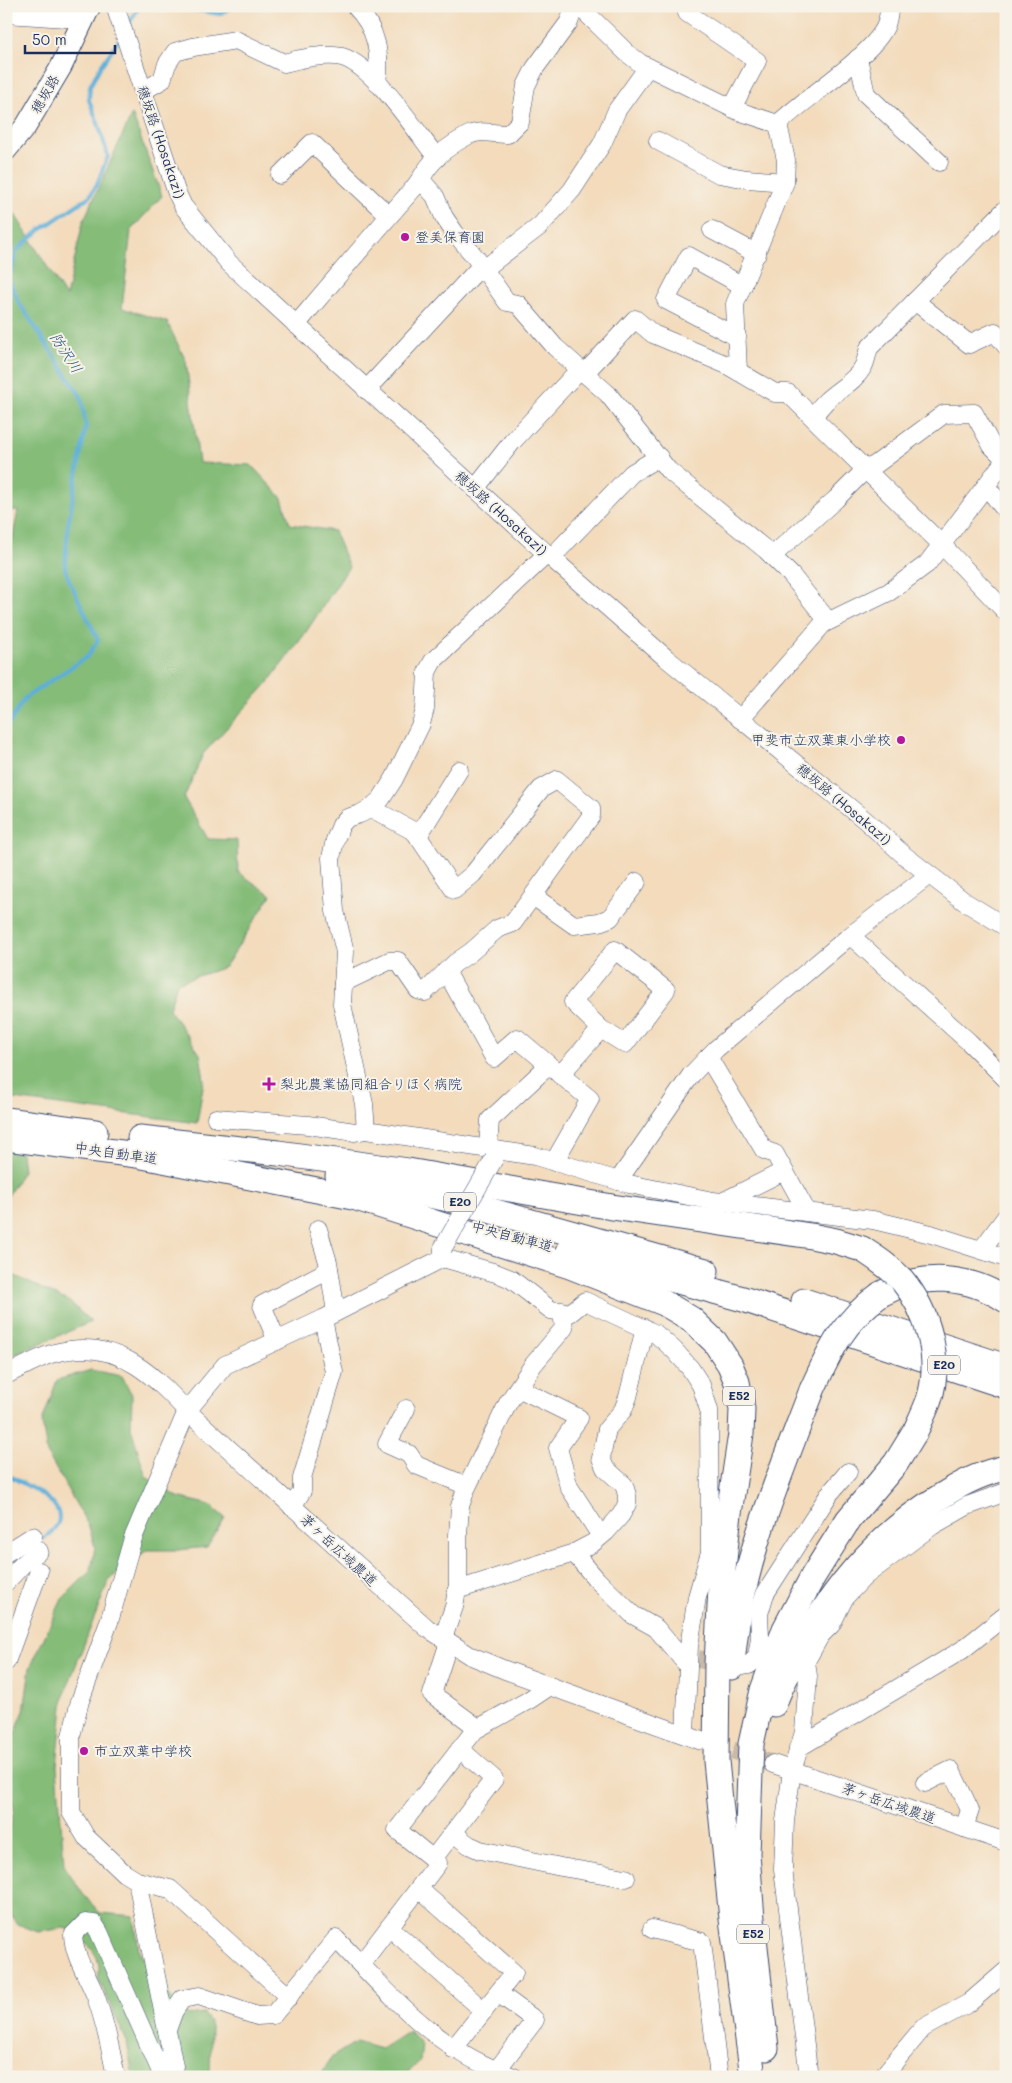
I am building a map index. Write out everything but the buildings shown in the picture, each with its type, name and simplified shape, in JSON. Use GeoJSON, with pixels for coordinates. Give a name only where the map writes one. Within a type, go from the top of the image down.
{"type":"FeatureCollection","features":[{"type":"Feature","properties":{"kind":"highway","name":"中央自動車道"},"geometry":{"type":"LineString","coordinates":[[13,1130],[140,1138],[244,1157],[453,1200],[746,1282],[907,1333],[1006,1367]]}},
{"type":"Feature","properties":{"kind":"highway","name":"中央自動車道"},"geometry":{"type":"LineString","coordinates":[[13,1130],[346,1195],[448,1218],[743,1299],[1006,1386]]}},
{"type":"Feature","properties":{"kind":"highway","name":"E52"},"geometry":{"type":"LineString","coordinates":[[140,1138],[278,1153],[408,1171],[612,1207],[811,1236],[862,1249],[885,1264],[902,1280],[927,1323],[933,1350],[930,1398],[915,1432],[896,1463],[848,1520],[813,1576],[785,1629],[764,1690],[752,1744],[748,1864],[753,1929],[770,2077]]}},
{"type":"Feature","properties":{"kind":"highway","name":"E52"},"geometry":{"type":"LineString","coordinates":[[346,1195],[570,1266],[664,1303],[691,1319],[715,1342],[730,1365],[742,1409],[741,1434],[729,1513],[721,1588],[716,1663],[716,1761],[732,1919],[753,2077]]}},
{"type":"Feature","properties":{"kind":"highway"},"geometry":{"type":"LineString","coordinates":[[726,1854],[728,1716],[732,1654],[743,1591],[756,1537],[825,1360],[850,1320],[864,1306],[895,1287],[919,1280],[939,1278],[973,1284],[1006,1300]]}},
{"type":"Feature","properties":{"kind":"highway"},"geometry":{"type":"LineString","coordinates":[[749,1790],[776,1698],[801,1646],[838,1591],[868,1553],[915,1511],[962,1484],[1006,1468]]}},
{"type":"Feature","properties":{"kind":"main road","name":"穂坂路"},"geometry":{"type":"LineString","coordinates":[[6,150],[26,126],[61,67],[86,13]]}},
{"type":"Feature","properties":{"kind":"street","name":"穂坂路 (Hosakazi)"},"geometry":{"type":"LineString","coordinates":[[116,6],[176,191],[183,206],[229,263],[549,556],[666,658],[929,875],[965,902],[1006,927]]}},
{"type":"Feature","properties":{"kind":"street"},"geometry":{"type":"LineString","coordinates":[[355,6],[366,17],[378,48],[380,64],[377,83]]}},
{"type":"Feature","properties":{"kind":"street"},"geometry":{"type":"LineString","coordinates":[[296,325],[421,180],[436,158],[468,135],[481,131],[508,134],[520,122],[526,86],[535,68],[569,22],[575,6]]}},
{"type":"Feature","properties":{"kind":"street"},"geometry":{"type":"LineString","coordinates":[[579,6],[627,53],[648,67],[732,108],[778,124]]}},
{"type":"Feature","properties":{"kind":"street"},"geometry":{"type":"LineString","coordinates":[[691,6],[687,13],[757,61],[732,108]]}},
{"type":"Feature","properties":{"kind":"street"},"geometry":{"type":"LineString","coordinates":[[778,124],[858,58],[874,42],[885,26],[890,6]]}},
{"type":"Feature","properties":{"kind":"street"},"geometry":{"type":"LineString","coordinates":[[6,14],[86,13]]}},
{"type":"Feature","properties":{"kind":"street"},"geometry":{"type":"LineString","coordinates":[[143,91],[162,80],[167,64],[175,52],[193,47],[236,40],[284,63],[322,57],[342,58],[363,70],[391,97],[436,158]]}},
{"type":"Feature","properties":{"kind":"street"},"geometry":{"type":"LineString","coordinates":[[858,58],[866,94],[939,162]]}},
{"type":"Feature","properties":{"kind":"street"},"geometry":{"type":"LineString","coordinates":[[366,390],[483,268],[540,226],[572,190],[602,144],[617,110],[648,67]]}},
{"type":"Feature","properties":{"kind":"street"},"geometry":{"type":"LineString","coordinates":[[738,372],[735,304],[785,182],[786,160],[778,124]]}},
{"type":"Feature","properties":{"kind":"street"},"geometry":{"type":"LineString","coordinates":[[658,141],[720,174],[747,179],[785,182]]}},
{"type":"Feature","properties":{"kind":"street"},"geometry":{"type":"LineString","coordinates":[[280,175],[312,143],[390,216]]}},
{"type":"Feature","properties":{"kind":"street"},"geometry":{"type":"LineString","coordinates":[[421,180],[435,196],[444,217],[507,302],[518,304],[555,347],[608,394],[668,470],[736,523],[772,556],[828,621]]}},
{"type":"Feature","properties":{"kind":"street"},"geometry":{"type":"LineString","coordinates":[[814,417],[820,405],[857,375],[863,367],[869,348],[1006,209]]}},
{"type":"Feature","properties":{"kind":"street"},"geometry":{"type":"LineString","coordinates":[[712,230],[757,254]]}},
{"type":"Feature","properties":{"kind":"street"},"geometry":{"type":"LineString","coordinates":[[737,337],[666,300],[689,256],[743,286]]}},
{"type":"Feature","properties":{"kind":"street"},"geometry":{"type":"LineString","coordinates":[[915,301],[969,344],[995,332],[1006,346]]}},
{"type":"Feature","properties":{"kind":"street"},"geometry":{"type":"LineString","coordinates":[[475,489],[512,442],[635,319],[653,334],[728,365],[775,394],[788,393],[942,545],[1006,612]]}},
{"type":"Feature","properties":{"kind":"street"},"geometry":{"type":"LineString","coordinates":[[740,719],[823,624],[888,592],[927,564],[1006,459],[992,446],[974,413],[944,414],[866,469],[836,499],[772,556]]}},
{"type":"Feature","properties":{"kind":"street"},"geometry":{"type":"LineString","coordinates":[[366,1130],[364,1104],[342,1004],[345,952],[335,911],[331,858],[341,825],[347,818],[372,808],[381,799],[394,779],[421,724],[425,709],[427,672],[433,661],[549,556],[632,473],[659,457]]}},
{"type":"Feature","properties":{"kind":"street"},"geometry":{"type":"LineString","coordinates":[[986,486],[1006,511]]}},
{"type":"Feature","properties":{"kind":"street"},"geometry":{"type":"LineString","coordinates":[[418,836],[459,770]]}},
{"type":"Feature","properties":{"kind":"street"},"geometry":{"type":"LineString","coordinates":[[343,983],[389,961],[398,961],[418,990],[425,992],[446,971],[472,952],[497,929],[513,923],[591,816],[591,808],[557,780],[548,784],[541,789],[473,874],[454,890],[415,832],[372,808]]}},
{"type":"Feature","properties":{"kind":"street"},"geometry":{"type":"LineString","coordinates":[[618,1181],[692,1075],[708,1057],[782,991],[929,875]]}},
{"type":"Feature","properties":{"kind":"street"},"geometry":{"type":"LineString","coordinates":[[533,896],[574,925],[600,922],[610,918],[637,882]]}},
{"type":"Feature","properties":{"kind":"street"},"geometry":{"type":"LineString","coordinates":[[851,936],[969,1042],[1006,1079]]}},
{"type":"Feature","properties":{"kind":"street"},"geometry":{"type":"LineString","coordinates":[[615,950],[666,990],[624,1044],[601,1029],[573,1002],[615,950]]}},
{"type":"Feature","properties":{"kind":"street"},"geometry":{"type":"LineString","coordinates":[[446,971],[494,1058],[517,1038],[590,1098],[554,1162]]}},
{"type":"Feature","properties":{"kind":"street"},"geometry":{"type":"LineString","coordinates":[[289,1997],[170,1889],[138,1881],[124,1873],[86,1837],[71,1812],[71,1736],[80,1701],[109,1622],[133,1538],[187,1411],[225,1365],[329,1316],[443,1253],[494,1153],[490,1120],[555,1070],[601,1029]]}},
{"type":"Feature","properties":{"kind":"street"},"geometry":{"type":"LineString","coordinates":[[708,1057],[764,1150],[775,1154],[806,1210]]}},
{"type":"Feature","properties":{"kind":"street"},"geometry":{"type":"LineString","coordinates":[[216,1118],[308,1125],[355,1132],[366,1130],[554,1162],[618,1181],[722,1202],[806,1210],[873,1220],[931,1234],[1006,1258]]}},
{"type":"Feature","properties":{"kind":"street"},"geometry":{"type":"LineString","coordinates":[[722,1202],[784,1171]]}},
{"type":"Feature","properties":{"kind":"street"},"geometry":{"type":"LineString","coordinates":[[982,1249],[1006,1217]]}},
{"type":"Feature","properties":{"kind":"street"},"geometry":{"type":"LineString","coordinates":[[292,1507],[302,1491],[302,1478],[334,1372],[329,1316],[329,1270],[318,1229]]}},
{"type":"Feature","properties":{"kind":"street"},"geometry":{"type":"LineString","coordinates":[[443,1253],[511,1279],[551,1310],[570,1313],[584,1301],[646,1328],[674,1350],[690,1368],[700,1385],[709,1410],[710,1552],[697,1597],[692,1661]]}},
{"type":"Feature","properties":{"kind":"street"},"geometry":{"type":"LineString","coordinates":[[277,1341],[262,1305],[329,1270]]}},
{"type":"Feature","properties":{"kind":"street"},"geometry":{"type":"LineString","coordinates":[[478,1728],[432,1694],[457,1590],[460,1506],[467,1486],[508,1403],[533,1366],[564,1328],[562,1311]]}},
{"type":"Feature","properties":{"kind":"street"},"geometry":{"type":"LineString","coordinates":[[457,1590],[574,1553],[601,1536],[621,1515],[627,1504],[624,1485],[605,1468],[601,1458],[607,1429],[623,1410],[628,1397],[646,1328]]}},
{"type":"Feature","properties":{"kind":"street","name":"茅ヶ岳広域農道"},"geometry":{"type":"LineString","coordinates":[[6,1375],[53,1353],[77,1349],[103,1351],[129,1360],[144,1369],[187,1411],[412,1616],[469,1655],[505,1670],[692,1737],[692,1661]]}},
{"type":"Feature","properties":{"kind":"street"},"geometry":{"type":"LineString","coordinates":[[518,1388],[579,1418],[558,1448],[568,1487],[601,1536]]}},
{"type":"Feature","properties":{"kind":"street"},"geometry":{"type":"LineString","coordinates":[[406,1410],[387,1444],[409,1454],[416,1465],[467,1486]]}},
{"type":"Feature","properties":{"kind":"street"},"geometry":{"type":"LineString","coordinates":[[738,1667],[749,1665],[757,1657],[760,1637],[759,1614],[765,1594],[830,1493],[848,1472]]}},
{"type":"Feature","properties":{"kind":"street"},"geometry":{"type":"LineString","coordinates":[[809,2077],[783,1870],[785,1821],[792,1771],[804,1732],[808,1676],[806,1661],[820,1636],[831,1625],[846,1596],[865,1576],[932,1526],[967,1506],[1006,1492]]}},
{"type":"Feature","properties":{"kind":"street"},"geometry":{"type":"LineString","coordinates":[[6,1554],[36,1544],[22,1565],[6,1582]]}},
{"type":"Feature","properties":{"kind":"street"},"geometry":{"type":"LineString","coordinates":[[574,1553],[597,1580],[633,1615],[656,1628],[692,1661]]}},
{"type":"Feature","properties":{"kind":"street"},"geometry":{"type":"LineString","coordinates":[[6,1662],[39,1571]]}},
{"type":"Feature","properties":{"kind":"street"},"geometry":{"type":"LineString","coordinates":[[798,1748],[962,1650],[1006,1615]]}},
{"type":"Feature","properties":{"kind":"street"},"geometry":{"type":"LineString","coordinates":[[361,1964],[438,1863],[397,1830],[478,1728],[529,1700],[550,1686]]}},
{"type":"Feature","properties":{"kind":"street"},"geometry":{"type":"LineString","coordinates":[[433,1859],[494,1779],[460,1750]]}},
{"type":"Feature","properties":{"kind":"street","name":"茅ヶ岳広域農道"},"geometry":{"type":"LineString","coordinates":[[773,1764],[1006,1842]]}},
{"type":"Feature","properties":{"kind":"street"},"geometry":{"type":"LineString","coordinates":[[925,1783],[951,1770],[970,1810],[964,1828]]}},
{"type":"Feature","properties":{"kind":"street"},"geometry":{"type":"LineString","coordinates":[[453,1833],[469,1845],[480,1850],[626,1878]]}},
{"type":"Feature","properties":{"kind":"street"},"geometry":{"type":"LineString","coordinates":[[116,2077],[105,2024],[95,1995],[73,1947],[72,1935],[85,1923],[94,1924],[161,2072],[171,2074],[174,2066],[138,1881]]}},
{"type":"Feature","properties":{"kind":"street"},"geometry":{"type":"LineString","coordinates":[[418,1889],[514,1973],[453,2049]]}},
{"type":"Feature","properties":{"kind":"street"},"geometry":{"type":"LineString","coordinates":[[389,1927],[484,2011]]}},
{"type":"Feature","properties":{"kind":"street"},"geometry":{"type":"LineString","coordinates":[[652,1929],[702,1942],[719,2077]]}},
{"type":"Feature","properties":{"kind":"street"},"geometry":{"type":"LineString","coordinates":[[167,2030],[174,2011],[182,2000],[199,1996],[257,2016],[273,2015],[336,1939],[418,2022],[453,2049],[496,2071],[514,2077]]}},
{"type":"Feature","properties":{"kind":"street"},"geometry":{"type":"LineString","coordinates":[[882,2077],[923,2028],[969,2002],[1006,1971]]}},
{"type":"Feature","properties":{"kind":"street"},"geometry":{"type":"LineString","coordinates":[[496,2071],[535,2020],[498,1993]]}},
{"type":"Feature","properties":{"kind":"green space"},"geometry":{"type":"Polygon","coordinates":[[[132,114],[162,196],[131,230],[122,308],[167,322],[186,361],[199,463],[251,465],[282,498],[290,524],[334,531],[349,567],[304,635],[266,685],[203,754],[184,798],[208,839],[237,840],[238,872],[271,895],[225,967],[177,983],[169,1009],[200,1054],[204,1080],[197,1123],[6,1098],[6,569],[18,511],[6,510],[6,211],[11,208],[66,297],[83,222],[132,114]]]}},
{"type":"Feature","properties":{"kind":"green space"},"geometry":{"type":"Polygon","coordinates":[[[6,1150],[21,1153],[23,1171],[6,1199],[6,1150]]]}},
{"type":"Feature","properties":{"kind":"green space"},"geometry":{"type":"Polygon","coordinates":[[[6,1231],[11,1274],[70,1302],[91,1322],[6,1358],[6,1231]]]}},
{"type":"Feature","properties":{"kind":"green space"},"geometry":{"type":"Polygon","coordinates":[[[91,1370],[122,1376],[132,1395],[131,1428],[146,1477],[178,1497],[210,1505],[225,1518],[207,1547],[178,1550],[147,1550],[109,1580],[64,1696],[57,1766],[64,1865],[83,1894],[100,1913],[134,1916],[139,1951],[170,1998],[189,2015],[204,2013],[211,2026],[210,2077],[133,2077],[127,2042],[98,1978],[98,1961],[91,1948],[65,1928],[38,1932],[17,1924],[6,1907],[6,1846],[14,1809],[6,1779],[6,1753],[24,1711],[30,1668],[62,1599],[91,1570],[95,1547],[89,1527],[47,1453],[42,1422],[57,1380],[91,1370]]]}},
{"type":"Feature","properties":{"kind":"green space"},"geometry":{"type":"Polygon","coordinates":[[[409,2031],[422,2045],[420,2061],[404,2077],[319,2077],[332,2057],[356,2042],[381,2049],[409,2031]]]}},
{"type":"Feature","properties":{"kind":"waterway","name":"防沢川"},"geometry":{"type":"LineString","coordinates":[[128,26],[137,10],[143,6]]}},
{"type":"Feature","properties":{"kind":"waterway","name":"防沢川"},"geometry":{"type":"LineString","coordinates":[[171,6],[220,14],[233,6]]}},
{"type":"Feature","properties":{"kind":"waterway","name":"防沢川"},"geometry":{"type":"LineString","coordinates":[[6,729],[25,698],[88,656],[98,640],[65,568],[68,525],[86,425],[81,397],[18,301],[9,279],[17,250],[40,230],[90,196],[97,184],[108,156],[89,100],[90,86],[120,38]]}},
{"type":"Feature","properties":{"kind":"waterway","name":"防沢川"},"geometry":{"type":"LineString","coordinates":[[6,924],[8,937],[6,944]]}},
{"type":"Feature","properties":{"kind":"waterway","name":"防沢川"},"geometry":{"type":"LineString","coordinates":[[6,1474],[41,1494],[52,1502],[58,1511],[59,1521],[52,1531],[37,1542]]}},
{"type":"Feature","properties":{"kind":"waterway","name":"防沢川"},"geometry":{"type":"LineString","coordinates":[[6,1566],[21,1553]]}},
{"type":"Feature","properties":{"kind":"tunnel"},"geometry":{"type":"LineString","coordinates":[[698,1659],[727,1665]]}},
{"type":"Feature","properties":{"kind":"tunnel"},"geometry":{"type":"LineString","coordinates":[[707,1742],[773,1764]]}},
{"type":"Feature","properties":{"kind":"place","name":"登美保育園"},"geometry":{"type":"Point","coordinates":[405,237]}},
{"type":"Feature","properties":{"kind":"place","name":"甲斐市立双葉東小学校"},"geometry":{"type":"Point","coordinates":[901,740]}},
{"type":"Feature","properties":{"kind":"place","name":"梨北農業協同組合りほく病院"},"geometry":{"type":"Point","coordinates":[269,1084]}},
{"type":"Feature","properties":{"kind":"place","name":"市立双葉中学校"},"geometry":{"type":"Point","coordinates":[84,1751]}}]}
